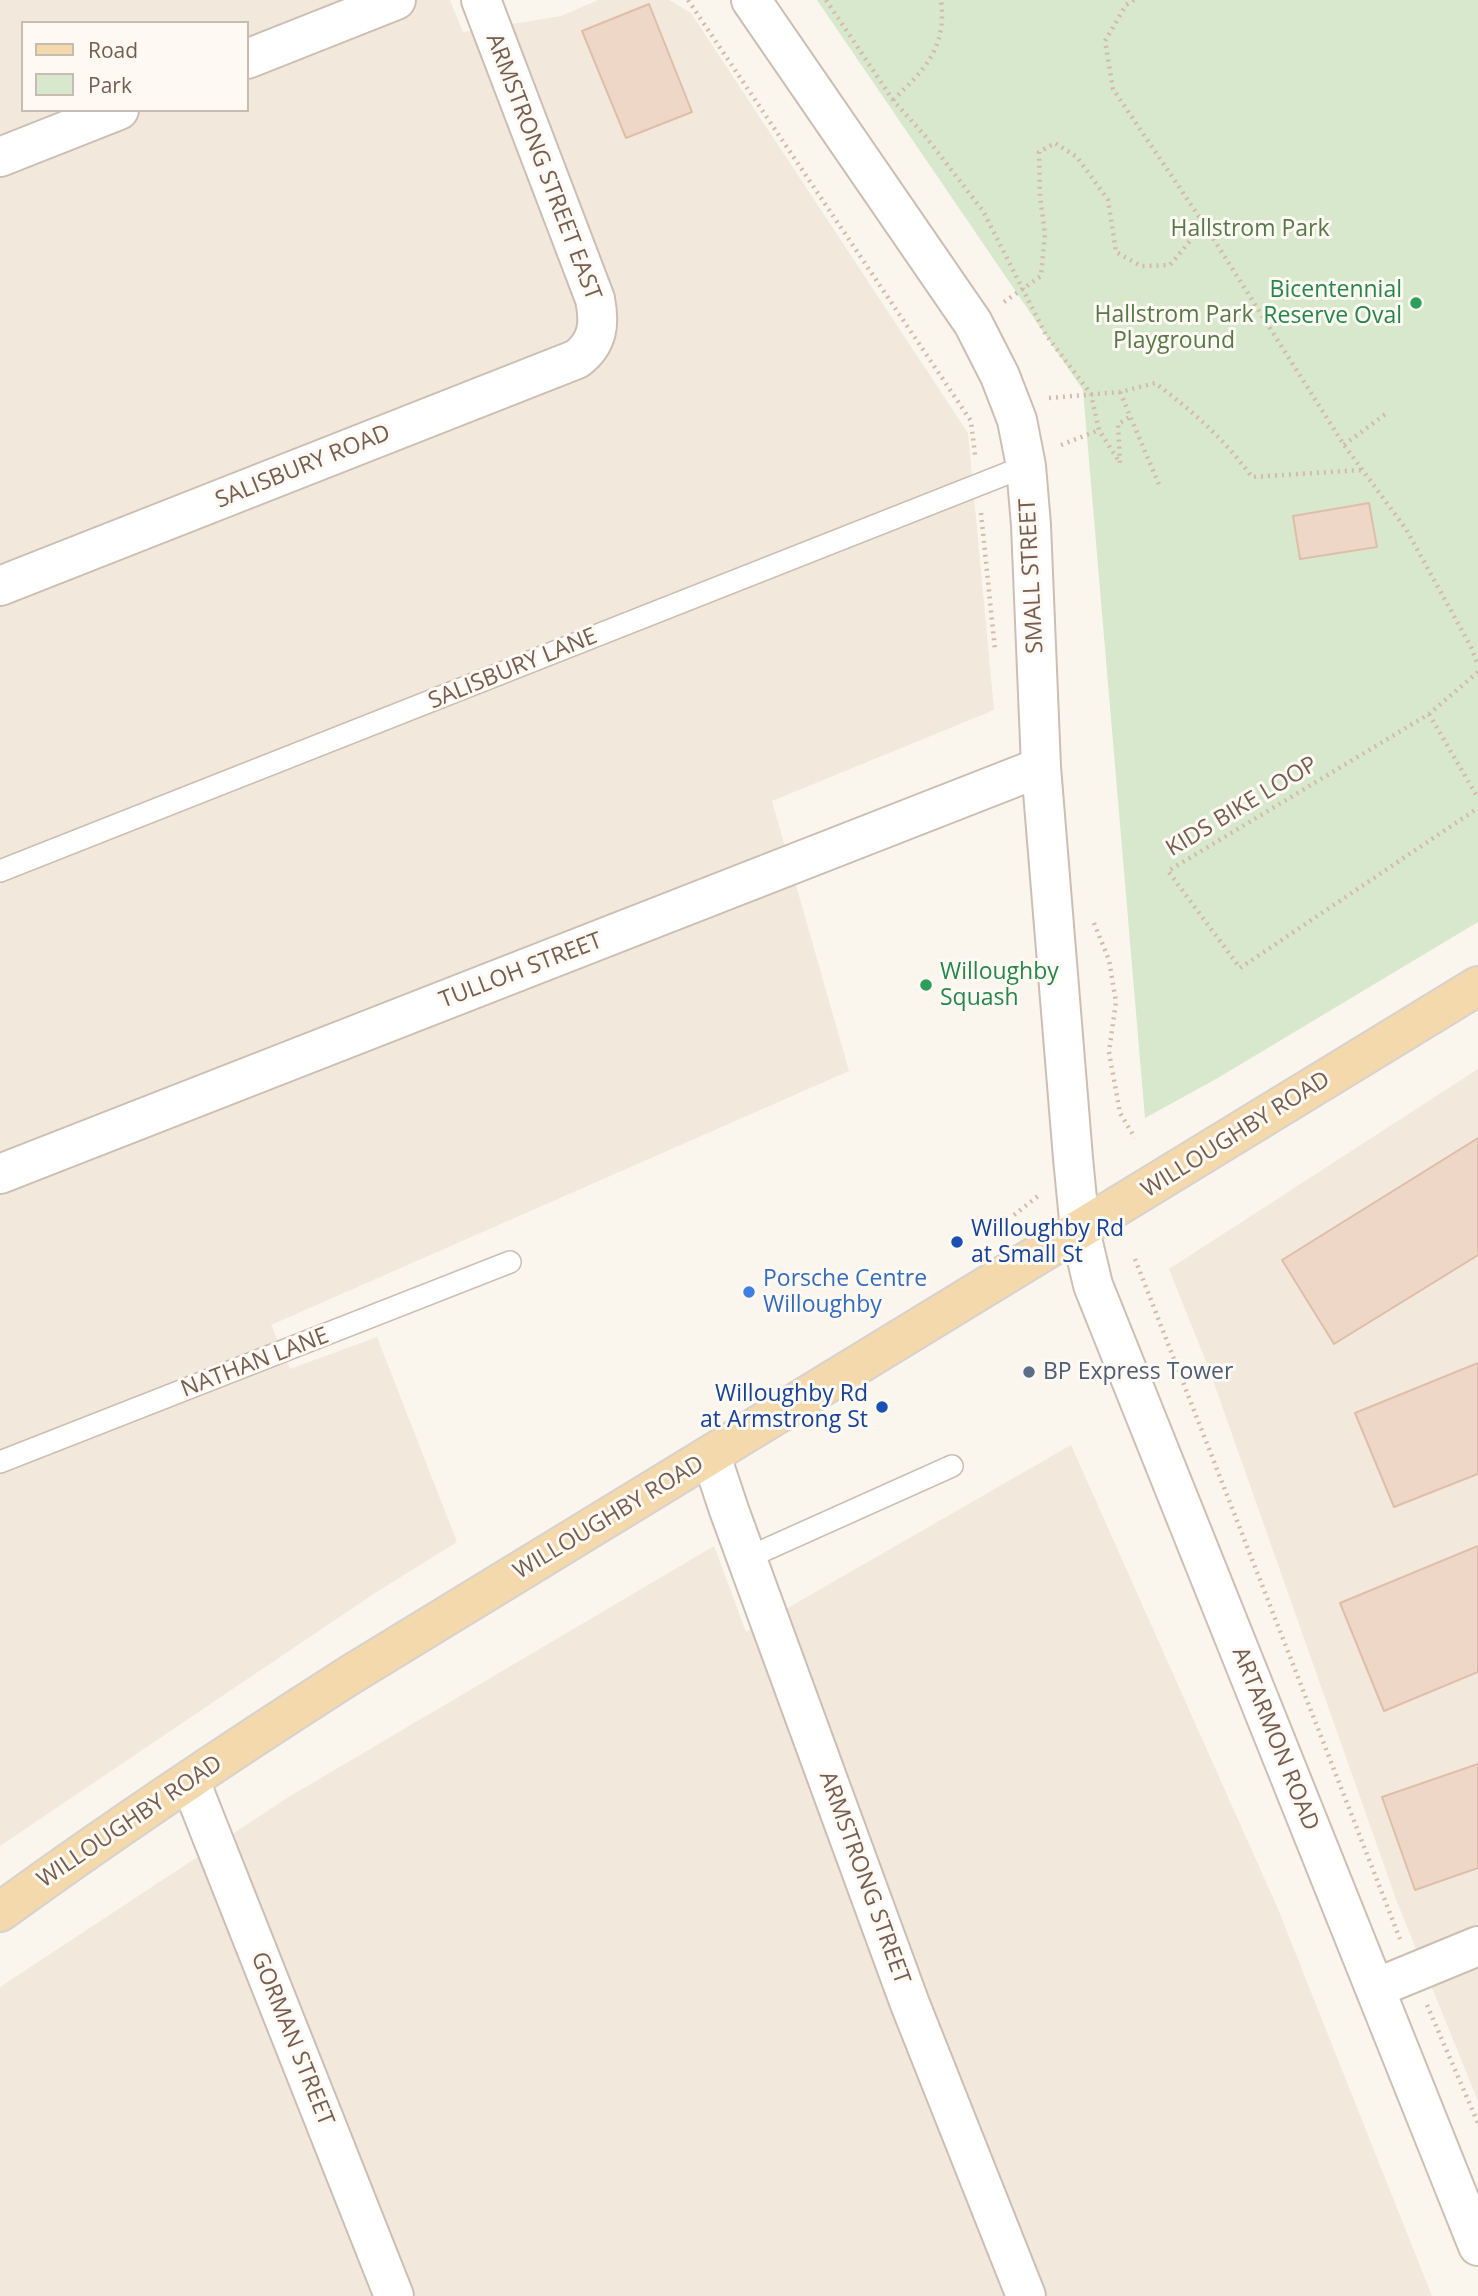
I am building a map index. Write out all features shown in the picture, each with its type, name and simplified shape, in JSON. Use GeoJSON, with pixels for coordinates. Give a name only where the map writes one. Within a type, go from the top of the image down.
{"type":"FeatureCollection","features":[{"type":"Feature","properties":{"kind":"main road","name":"WILLOUGHBY ROAD"},"geometry":{"type":"LineString","coordinates":[[0,1912],[256,1734],[350,1675],[1478,986]]}},
{"type":"Feature","properties":{"kind":"street"},"geometry":{"type":"LineString","coordinates":[[248,60],[396,0]]}},
{"type":"Feature","properties":{"kind":"street","name":"ARMSTRONG STREET EAST"},"geometry":{"type":"LineString","coordinates":[[481,0],[595,299],[599,317],[596,335]]}},
{"type":"Feature","properties":{"kind":"street","name":"SMALL STREET"},"geometry":{"type":"LineString","coordinates":[[751,0],[973,323],[1000,376],[1017,420],[1026,466],[1031,525],[1041,767],[1080,1230]]}},
{"type":"Feature","properties":{"kind":"street"},"geometry":{"type":"LineString","coordinates":[[0,158],[114,112]]}},
{"type":"Feature","properties":{"kind":"street","name":"SALISBURY ROAD"},"geometry":{"type":"LineString","coordinates":[[0,586],[577,359],[589,350],[596,335]]}},
{"type":"Feature","properties":{"kind":"street","name":"TULLOH STREET"},"geometry":{"type":"LineString","coordinates":[[0,1174],[1041,767]]}},
{"type":"Feature","properties":{"kind":"street","name":"ARTARMON ROAD"},"geometry":{"type":"LineString","coordinates":[[1080,1230],[1093,1285],[1478,2246]]}},
{"type":"Feature","properties":{"kind":"street","name":"ARMSTRONG STREET"},"geometry":{"type":"LineString","coordinates":[[711,1456],[910,2004],[1026,2296]]}},
{"type":"Feature","properties":{"kind":"street","name":"GORMAN STREET"},"geometry":{"type":"LineString","coordinates":[[190,1781],[394,2296]]}},
{"type":"Feature","properties":{"kind":"street"},"geometry":{"type":"LineString","coordinates":[[1376,1988],[1478,1946]]}},
{"type":"Feature","properties":{"kind":"lane","name":"SALISBURY LANE"},"geometry":{"type":"LineString","coordinates":[[0,871],[1026,466]]}},
{"type":"Feature","properties":{"kind":"lane","name":"NATHAN LANE"},"geometry":{"type":"LineString","coordinates":[[0,1462],[510,1262]]}},
{"type":"Feature","properties":{"kind":"lane"},"geometry":{"type":"LineString","coordinates":[[747,1558],[952,1466]]}},
{"type":"Feature","properties":{"kind":"path","name":"SMALL STREET"},"geometry":{"type":"LineString","coordinates":[[688,0],[971,421],[996,659]]}},
{"type":"Feature","properties":{"kind":"path"},"geometry":{"type":"LineString","coordinates":[[826,0],[893,100],[984,211],[1046,335],[1091,394],[1099,430],[1119,463],[1118,424],[1130,417]]}},
{"type":"Feature","properties":{"kind":"path"},"geometry":{"type":"LineString","coordinates":[[893,100],[924,70],[937,44],[943,23],[942,0]]}},
{"type":"Feature","properties":{"kind":"path"},"geometry":{"type":"LineString","coordinates":[[1133,0],[1126,5],[1105,41],[1113,89],[1204,224],[1344,445],[1406,529],[1471,647],[1478,665]]}},
{"type":"Feature","properties":{"kind":"path"},"geometry":{"type":"LineString","coordinates":[[973,323],[1041,276],[1045,234],[1040,196],[1039,152],[1055,143],[1077,157],[1108,200],[1116,252],[1141,266],[1170,265],[1204,224]]}},
{"type":"Feature","properties":{"kind":"path"},"geometry":{"type":"LineString","coordinates":[[1010,403],[1120,392],[1155,383],[1189,408],[1228,446],[1252,477],[1362,470]]}},
{"type":"Feature","properties":{"kind":"path"},"geometry":{"type":"LineString","coordinates":[[1120,392],[1160,487]]}},
{"type":"Feature","properties":{"kind":"path"},"geometry":{"type":"LineString","coordinates":[[1344,445],[1388,412]]}},
{"type":"Feature","properties":{"kind":"path"},"geometry":{"type":"LineString","coordinates":[[1058,447],[1099,430]]}},
{"type":"Feature","properties":{"kind":"path","name":"KIDS BIKE LOOP"},"geometry":{"type":"LineString","coordinates":[[1478,672],[1429,715],[1168,871],[1240,968],[1478,807]]}},
{"type":"Feature","properties":{"kind":"path"},"geometry":{"type":"LineString","coordinates":[[1429,715],[1478,798]]}},
{"type":"Feature","properties":{"kind":"path"},"geometry":{"type":"LineString","coordinates":[[1093,911],[1094,925],[1109,960],[1116,1002],[1109,1052],[1120,1112],[1135,1138]]}},
{"type":"Feature","properties":{"kind":"path"},"geometry":{"type":"LineString","coordinates":[[1014,1215],[1043,1192]]}},
{"type":"Feature","properties":{"kind":"path","name":"ARTARMON ROAD"},"geometry":{"type":"LineString","coordinates":[[1136,1259],[1413,1973],[1478,2123]]}},
{"type":"Feature","properties":{"kind":"shaded area"},"geometry":{"type":"Polygon","coordinates":[[[0,0],[450,0],[463,32],[561,16],[598,0],[669,0],[691,13],[968,433],[994,710],[772,801],[849,1071],[271,1325],[290,1369],[377,1337],[457,1542],[375,1593],[0,1846],[0,0]]]}},
{"type":"Feature","properties":{"kind":"shaded area"},"geometry":{"type":"Polygon","coordinates":[[[1478,1069],[1478,2101],[1397,1902],[1209,1369],[1169,1269],[1478,1069]]]}},
{"type":"Feature","properties":{"kind":"shaded area"},"geometry":{"type":"Polygon","coordinates":[[[1071,1445],[1278,1909],[1432,2296],[0,2296],[0,1987],[287,1798],[714,1546],[746,1632],[1071,1445]]]}},
{"type":"Feature","properties":{"kind":"green space","name":"Hallstrom Park"},"geometry":{"type":"Polygon","coordinates":[[[817,0],[1478,0],[1478,922],[1216,1079],[1145,1118],[1083,390],[817,0]]]}},
{"type":"Feature","properties":{"kind":"building"},"geometry":{"type":"Polygon","coordinates":[[[649,4],[692,112],[626,138],[582,31],[649,4]]]}},
{"type":"Feature","properties":{"kind":"building"},"geometry":{"type":"Polygon","coordinates":[[[1369,503],[1377,547],[1300,559],[1293,516],[1369,503]]]}},
{"type":"Feature","properties":{"kind":"building"},"geometry":{"type":"Polygon","coordinates":[[[1478,1138],[1478,1255],[1334,1344],[1282,1260],[1478,1138]]]}},
{"type":"Feature","properties":{"kind":"building"},"geometry":{"type":"Polygon","coordinates":[[[1478,1363],[1478,1474],[1394,1507],[1355,1413],[1478,1363]]]}},
{"type":"Feature","properties":{"kind":"building"},"geometry":{"type":"Polygon","coordinates":[[[1478,1546],[1478,1672],[1384,1711],[1340,1603],[1478,1546]]]}},
{"type":"Feature","properties":{"kind":"building"},"geometry":{"type":"Polygon","coordinates":[[[1478,1764],[1478,1868],[1415,1890],[1382,1797],[1478,1764]]]}},
{"type":"Feature","properties":{"kind":"place","name":"Bicentennial Reserve Oval"},"geometry":{"type":"Point","coordinates":[1416,303]}},
{"type":"Feature","properties":{"kind":"place","name":"Willoughby Squash"},"geometry":{"type":"Point","coordinates":[926,985]}},
{"type":"Feature","properties":{"kind":"place","name":"Willoughby Rd at Small St"},"geometry":{"type":"Point","coordinates":[957,1242]}},
{"type":"Feature","properties":{"kind":"place","name":"Porsche Centre Willoughby"},"geometry":{"type":"Point","coordinates":[749,1292]}},
{"type":"Feature","properties":{"kind":"place","name":"BP Express Tower"},"geometry":{"type":"Point","coordinates":[1029,1372]}},
{"type":"Feature","properties":{"kind":"place","name":"Willoughby Rd at Armstrong St"},"geometry":{"type":"Point","coordinates":[882,1407]}},
{"type":"Feature","properties":{"kind":"park label","name":"Hallstrom Park Playground"},"geometry":{"type":"Point","coordinates":[1174,328]}}]}
